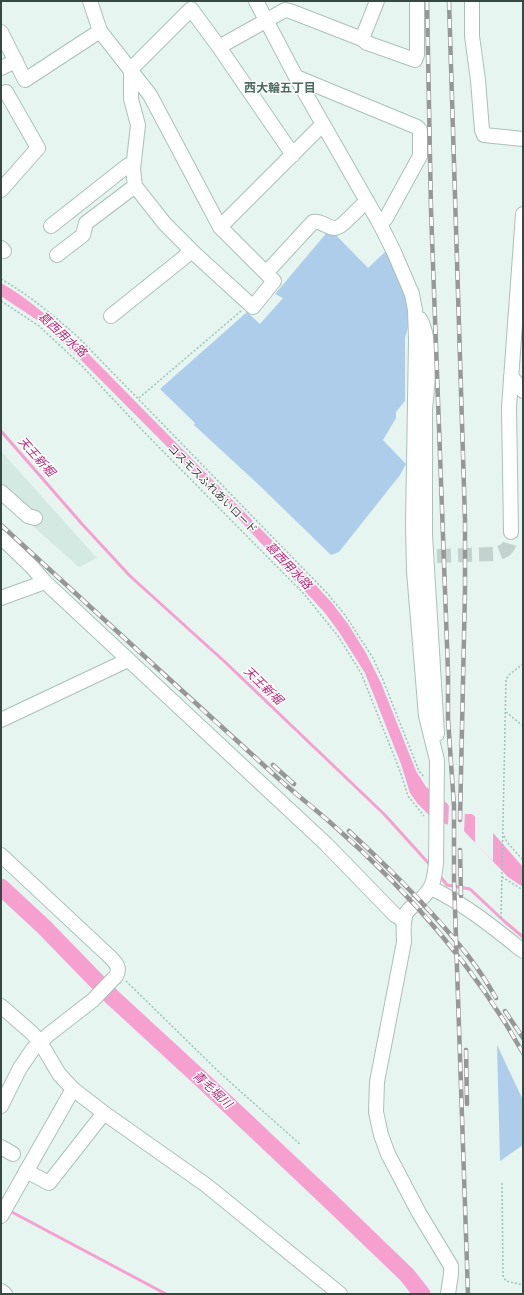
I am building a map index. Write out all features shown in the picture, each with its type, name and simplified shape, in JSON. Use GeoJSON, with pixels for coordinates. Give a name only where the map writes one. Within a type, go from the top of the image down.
{"type":"FeatureCollection","features":[{"type":"Feature","properties":{"kind":"street"},"geometry":{"type":"LineString","coordinates":[[91,1],[100,31],[131,69],[150,96],[220,227],[274,281],[252,305],[192,251],[165,224],[135,186],[133,163],[138,125],[131,99],[131,69],[191,9],[293,155]]}},
{"type":"Feature","properties":{"kind":"street"},"geometry":{"type":"LineString","coordinates":[[256,1],[296,77],[380,224],[409,285],[415,310],[414,571],[426,716],[437,760],[437,789],[431,820],[436,863],[433,884],[428,892],[407,911],[404,921],[404,942],[377,1082],[376,1112],[381,1136],[388,1154],[419,1213],[451,1266],[448,1294]]}},
{"type":"Feature","properties":{"kind":"street"},"geometry":{"type":"LineString","coordinates":[[362,39],[377,1]]}},
{"type":"Feature","properties":{"kind":"street"},"geometry":{"type":"LineString","coordinates":[[219,47],[285,10],[362,39],[367,43],[415,60],[417,55],[417,1]]}},
{"type":"Feature","properties":{"kind":"street"},"geometry":{"type":"LineString","coordinates":[[472,1],[472,36],[478,80],[482,130],[484,135],[523,139]]}},
{"type":"Feature","properties":{"kind":"street"},"geometry":{"type":"LineString","coordinates":[[1,190],[38,148],[3,93],[100,31]]}},
{"type":"Feature","properties":{"kind":"street"},"geometry":{"type":"LineString","coordinates":[[1,32],[25,80]]}},
{"type":"Feature","properties":{"kind":"street"},"geometry":{"type":"LineString","coordinates":[[1,68],[16,62]]}},
{"type":"Feature","properties":{"kind":"street"},"geometry":{"type":"LineString","coordinates":[[296,77],[417,127],[420,130],[420,156],[386,218],[380,224]]}},
{"type":"Feature","properties":{"kind":"street"},"geometry":{"type":"LineString","coordinates":[[220,227],[323,124]]}},
{"type":"Feature","properties":{"kind":"street"},"geometry":{"type":"LineString","coordinates":[[51,226],[127,166],[133,163]]}},
{"type":"Feature","properties":{"kind":"street"},"geometry":{"type":"LineString","coordinates":[[58,255],[83,235],[86,223],[135,186]]}},
{"type":"Feature","properties":{"kind":"street"},"geometry":{"type":"LineString","coordinates":[[266,273],[313,222],[318,222],[332,228],[339,227],[367,201]]}},
{"type":"Feature","properties":{"kind":"street"},"geometry":{"type":"LineString","coordinates":[[511,532],[509,407],[523,214]]}},
{"type":"Feature","properties":{"kind":"street"},"geometry":{"type":"LineString","coordinates":[[111,316],[192,251]]}},
{"type":"Feature","properties":{"kind":"street"},"geometry":{"type":"LineString","coordinates":[[415,310],[423,324],[428,346],[428,390],[425,409],[425,535],[432,556],[437,737],[435,751]]}},
{"type":"Feature","properties":{"kind":"street"},"geometry":{"type":"LineString","coordinates":[[512,376],[523,391]]}},
{"type":"Feature","properties":{"kind":"street"},"geometry":{"type":"LineString","coordinates":[[415,382],[420,386],[425,409]]}},
{"type":"Feature","properties":{"kind":"street"},"geometry":{"type":"LineString","coordinates":[[509,407],[523,402]]}},
{"type":"Feature","properties":{"kind":"street"},"geometry":{"type":"LineString","coordinates":[[1,492],[28,516],[35,518]]}},
{"type":"Feature","properties":{"kind":"street"},"geometry":{"type":"LineString","coordinates":[[1,537],[32,566],[45,582],[326,844],[395,915],[404,921]]}},
{"type":"Feature","properties":{"kind":"street"},"geometry":{"type":"LineString","coordinates":[[1,598],[45,582]]}},
{"type":"Feature","properties":{"kind":"street"},"geometry":{"type":"LineString","coordinates":[[1,720],[128,660]]}},
{"type":"Feature","properties":{"kind":"street"},"geometry":{"type":"LineString","coordinates":[[1,855],[110,956],[116,964],[117,974],[93,1000],[40,1042],[27,1056],[1,1106]]}},
{"type":"Feature","properties":{"kind":"street"},"geometry":{"type":"LineString","coordinates":[[433,884],[523,951]]}},
{"type":"Feature","properties":{"kind":"street"},"geometry":{"type":"LineString","coordinates":[[1,1006],[40,1042],[58,1074],[72,1089],[206,1185],[340,1294]]}},
{"type":"Feature","properties":{"kind":"street"},"geometry":{"type":"LineString","coordinates":[[1,1216],[72,1089]]}},
{"type":"Feature","properties":{"kind":"street"},"geometry":{"type":"LineString","coordinates":[[26,1171],[49,1184],[104,1113]]}},
{"type":"Feature","properties":{"kind":"street"},"geometry":{"type":"LineString","coordinates":[[1,1147],[13,1154]]}},
{"type":"Feature","properties":{"kind":"street"},"geometry":{"type":"LineString","coordinates":[[1,1291],[5,1294]]}},
{"type":"Feature","properties":{"kind":"path"},"geometry":{"type":"LineString","coordinates":[[1,279],[23,292],[47,310],[78,337],[327,593],[345,615],[373,658],[419,771],[437,789]]}},
{"type":"Feature","properties":{"kind":"path","name":"コスモスふれあいロード"},"geometry":{"type":"LineString","coordinates":[[1,301],[39,326],[82,366],[142,430],[304,594],[333,630],[361,673],[400,771],[408,796],[431,820]]}},
{"type":"Feature","properties":{"kind":"path"},"geometry":{"type":"LineString","coordinates":[[138,398],[252,305]]}},
{"type":"Feature","properties":{"kind":"path"},"geometry":{"type":"LineString","coordinates":[[501,910],[506,679],[523,664]]}},
{"type":"Feature","properties":{"kind":"path"},"geometry":{"type":"LineString","coordinates":[[506,712],[523,726]]}},
{"type":"Feature","properties":{"kind":"path"},"geometry":{"type":"LineString","coordinates":[[503,834],[507,842],[523,860]]}},
{"type":"Feature","properties":{"kind":"path"},"geometry":{"type":"LineString","coordinates":[[502,877],[523,890]]}},
{"type":"Feature","properties":{"kind":"path"},"geometry":{"type":"LineString","coordinates":[[117,974],[221,1074],[302,1145]]}},
{"type":"Feature","properties":{"kind":"path"},"geometry":{"type":"LineString","coordinates":[[502,1184],[503,1276],[506,1281],[523,1285]]}},
{"type":"Feature","properties":{"kind":"shaded area"},"geometry":{"type":"Polygon","coordinates":[[[329,230],[333,232],[368,268],[387,250],[408,297],[409,323],[405,338],[405,401],[396,412],[396,418],[383,440],[406,464],[400,475],[339,552],[331,555],[259,485],[194,425],[195,423],[160,389],[247,312],[260,324],[283,298],[275,294],[329,230]]]}},
{"type":"Feature","properties":{"kind":"shaded area"},"geometry":{"type":"Polygon","coordinates":[[[1,451],[97,558],[79,567],[1,498],[1,451]]]}},
{"type":"Feature","properties":{"kind":"shaded area"},"geometry":{"type":"Polygon","coordinates":[[[497,1045],[523,1100],[523,1145],[500,1161],[497,1045]]]}},
{"type":"Feature","properties":{"kind":"water","name":"葛西用水路"},"geometry":{"type":"Polygon","coordinates":[[[1,283],[28,301],[69,334],[332,603],[348,624],[366,653],[381,683],[416,771],[426,787],[448,804],[449,807],[466,814],[472,814],[495,835],[523,867],[523,887],[508,877],[461,828],[442,823],[429,815],[417,803],[410,793],[401,764],[365,673],[325,613],[238,518],[66,345],[40,322],[1,296],[1,283]]]}},
{"type":"Feature","properties":{"kind":"pier"},"geometry":{"type":"Polygon","coordinates":[[[449,804],[465,811],[464,833],[448,826],[449,804]]]}},
{"type":"Feature","properties":{"kind":"pier"},"geometry":{"type":"Polygon","coordinates":[[[475,815],[493,831],[493,861],[475,843],[475,815]]]}},
{"type":"Feature","properties":{"kind":"waterway","name":"天王新堀"},"geometry":{"type":"LineString","coordinates":[[1,431],[82,524],[130,576],[225,662],[384,814],[431,866]]}},
{"type":"Feature","properties":{"kind":"waterway","name":"天王新堀"},"geometry":{"type":"LineString","coordinates":[[439,875],[447,885],[470,889],[523,937]]}},
{"type":"Feature","properties":{"kind":"waterway","name":"青毛堀川"},"geometry":{"type":"LineString","coordinates":[[1,887],[44,927],[112,997],[201,1079],[407,1275],[422,1294]]}},
{"type":"Feature","properties":{"kind":"waterway"},"geometry":{"type":"LineString","coordinates":[[8,1210],[166,1294]]}},
{"type":"Feature","properties":{"kind":"tunnel"},"geometry":{"type":"LineString","coordinates":[[437,556],[496,554],[507,549],[511,532]]}},
{"type":"Feature","properties":{"kind":"railway"},"geometry":{"type":"LineString","coordinates":[[427,1],[431,210],[448,672],[448,719],[454,806],[454,879],[468,1294]]}},
{"type":"Feature","properties":{"kind":"railway"},"geometry":{"type":"LineString","coordinates":[[449,1],[465,520],[460,820]]}},
{"type":"Feature","properties":{"kind":"railway"},"geometry":{"type":"LineString","coordinates":[[1,525],[175,685],[280,780],[326,818],[387,875],[461,959],[483,989],[523,1053]]}},
{"type":"Feature","properties":{"kind":"railway"},"geometry":{"type":"LineString","coordinates":[[273,765],[294,784]]}},
{"type":"Feature","properties":{"kind":"railway"},"geometry":{"type":"LineString","coordinates":[[349,831],[396,876],[441,923],[473,962],[496,998]]}},
{"type":"Feature","properties":{"kind":"railway"},"geometry":{"type":"LineString","coordinates":[[460,850],[461,896]]}},
{"type":"Feature","properties":{"kind":"railway"},"geometry":{"type":"LineString","coordinates":[[505,1011],[523,1038]]}},
{"type":"Feature","properties":{"kind":"railway"},"geometry":{"type":"LineString","coordinates":[[466,1050],[467,1104]]}},
{"type":"Feature","properties":{"kind":"district","name":"西大輪五丁目"},"geometry":{"type":"Point","coordinates":[280,89]}}]}
